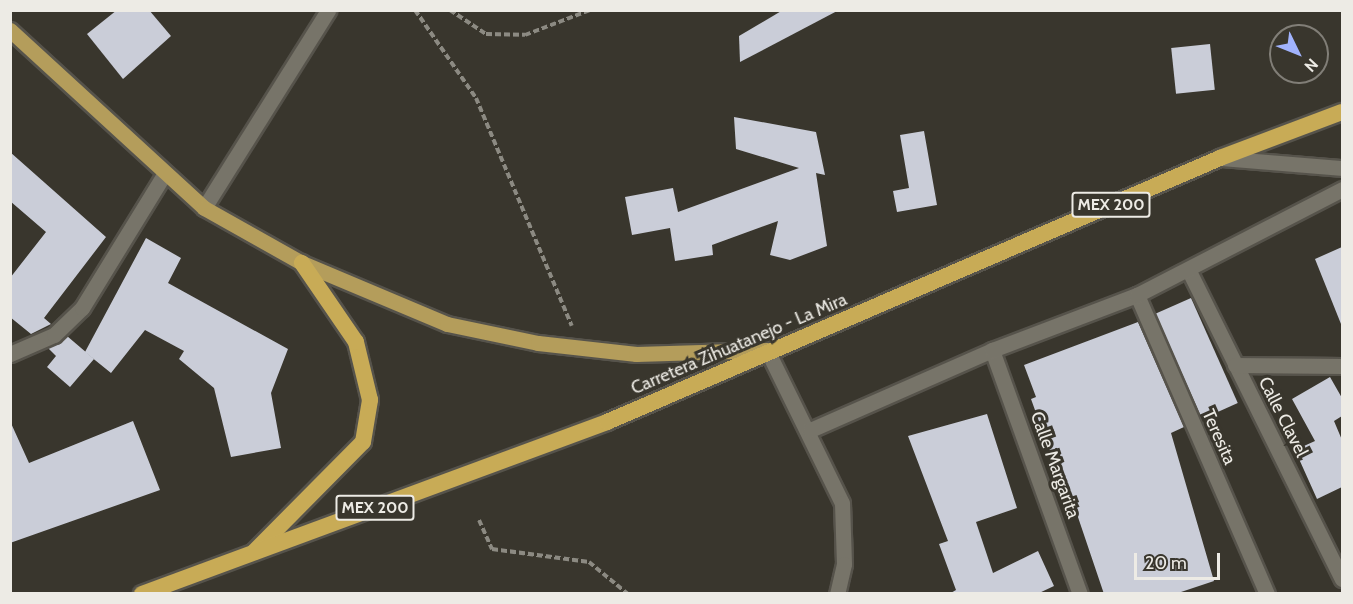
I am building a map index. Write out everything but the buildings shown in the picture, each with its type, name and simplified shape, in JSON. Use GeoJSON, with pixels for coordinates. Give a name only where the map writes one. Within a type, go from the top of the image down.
{"type":"FeatureCollection","features":[{"type":"Feature","properties":{"kind":"highway","name":"Carretera Zihuatanejo - La Mira"},"geometry":{"type":"LineString","coordinates":[[142,594],[247,559],[607,422],[768,350],[1220,158],[1342,112]]}},
{"type":"Feature","properties":{"kind":"highway"},"geometry":{"type":"LineString","coordinates":[[247,559],[363,442],[370,400],[356,342],[302,263]]}},
{"type":"Feature","properties":{"kind":"main road"},"geometry":{"type":"LineString","coordinates":[[10,30],[204,208],[302,263],[447,324],[582,349],[768,350]]}},
{"type":"Feature","properties":{"kind":"street"},"geometry":{"type":"LineString","coordinates":[[204,208],[328,10]]}},
{"type":"Feature","properties":{"kind":"street"},"geometry":{"type":"LineString","coordinates":[[1220,158],[1342,168]]}},
{"type":"Feature","properties":{"kind":"street"},"geometry":{"type":"LineString","coordinates":[[10,354],[54,335],[82,308],[165,173]]}},
{"type":"Feature","properties":{"kind":"street"},"geometry":{"type":"LineString","coordinates":[[810,430],[992,350],[1137,295],[1190,271],[1342,189]]}},
{"type":"Feature","properties":{"kind":"street","name":"Calle Clavel"},"geometry":{"type":"LineString","coordinates":[[1190,271],[1342,579]]}},
{"type":"Feature","properties":{"kind":"street","name":"Teresita"},"geometry":{"type":"LineString","coordinates":[[1137,295],[1267,594]]}},
{"type":"Feature","properties":{"kind":"street"},"geometry":{"type":"LineString","coordinates":[[768,350],[810,430],[842,503],[844,564],[837,594]]}},
{"type":"Feature","properties":{"kind":"street","name":"Calle Margarita"},"geometry":{"type":"LineString","coordinates":[[992,350],[1080,594]]}},
{"type":"Feature","properties":{"kind":"street"},"geometry":{"type":"LineString","coordinates":[[1235,365],[1342,366]]}},
{"type":"Feature","properties":{"kind":"path"},"geometry":{"type":"LineString","coordinates":[[415,10],[476,98],[582,349]]}},
{"type":"Feature","properties":{"kind":"path"},"geometry":{"type":"LineString","coordinates":[[450,10],[486,34],[525,35],[590,10]]}},
{"type":"Feature","properties":{"kind":"path"},"geometry":{"type":"LineString","coordinates":[[479,520],[492,549],[590,562],[628,594]]}}]}
